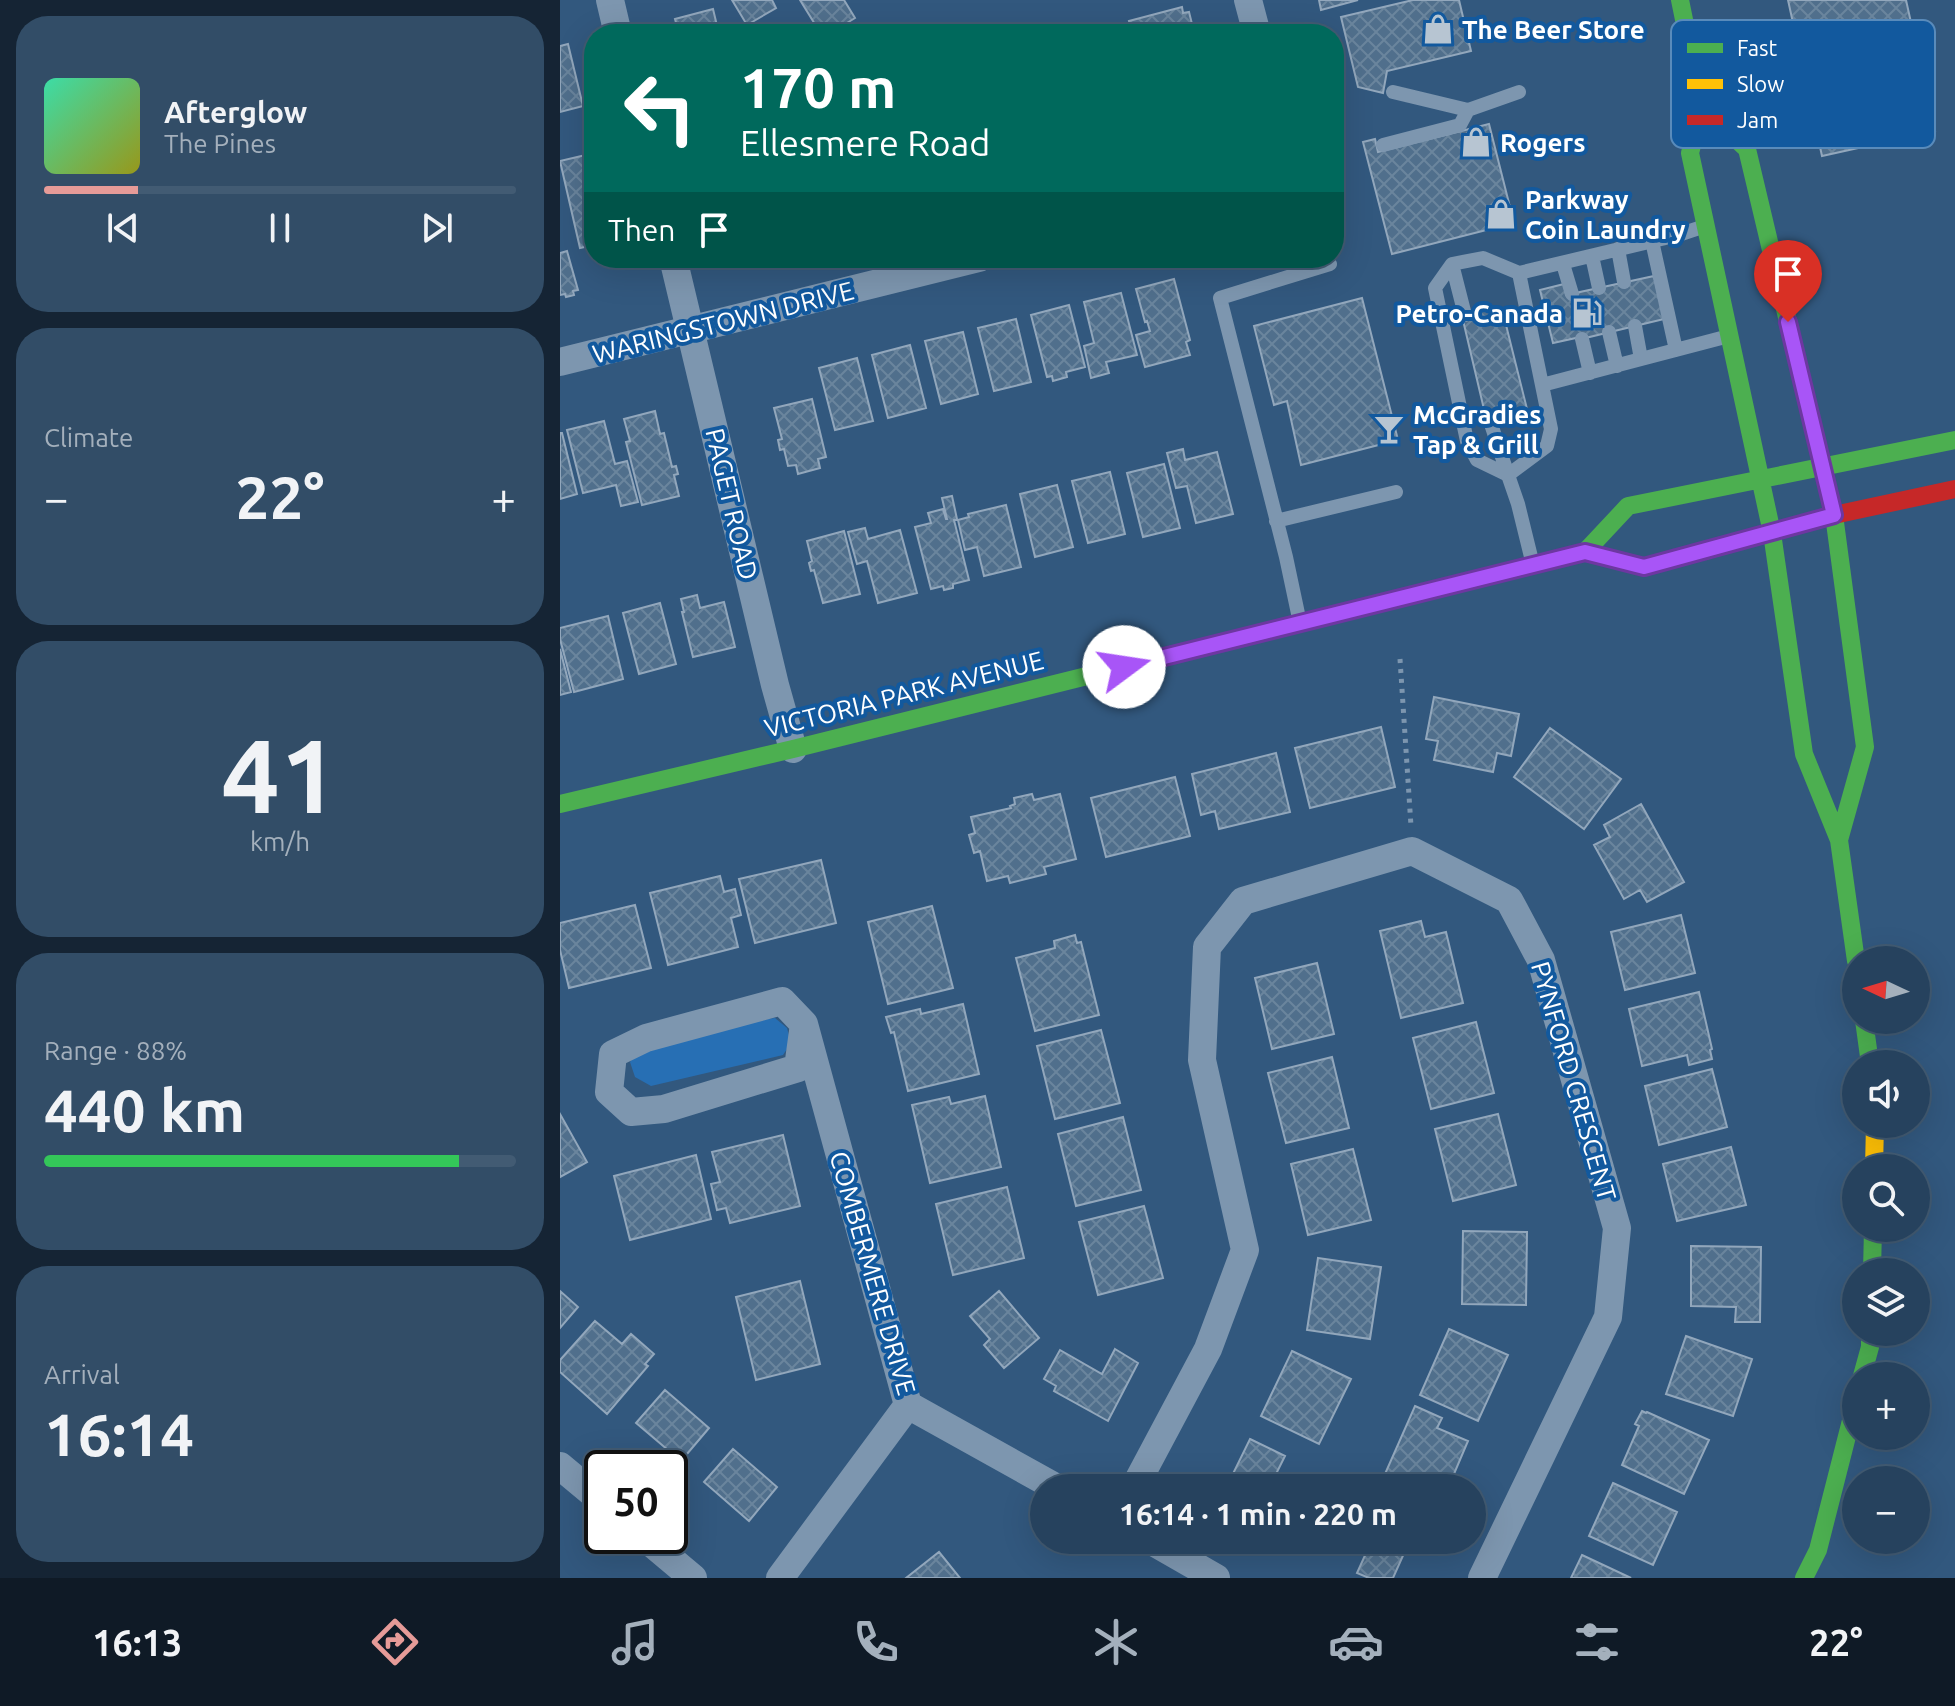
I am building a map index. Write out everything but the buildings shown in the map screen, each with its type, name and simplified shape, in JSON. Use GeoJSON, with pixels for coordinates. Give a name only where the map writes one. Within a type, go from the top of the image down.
{"type":"FeatureCollection","features":[{"type":"Feature","properties":{"kind":"main road"},"geometry":{"type":"LineString","coordinates":[[1680,0],[1684,20]]}},
{"type":"Feature","properties":{"kind":"main road"},"geometry":{"type":"LineString","coordinates":[[1691,148],[1772,533],[1804,754],[1839,840],[1854,946]]}},
{"type":"Feature","properties":{"kind":"main road"},"geometry":{"type":"LineString","coordinates":[[1746,148],[1834,515],[1865,747],[1839,840]]}},
{"type":"Feature","properties":{"kind":"main road"},"geometry":{"type":"LineString","coordinates":[[1585,552],[1628,506],[1955,440]]}},
{"type":"Feature","properties":{"kind":"main road","name":"VICTORIA PARK AVENUE"},"geometry":{"type":"LineString","coordinates":[[560,804],[1585,552],[1644,567],[1834,515],[1955,489]]}},
{"type":"Feature","properties":{"kind":"main road"},"geometry":{"type":"LineString","coordinates":[[1804,1578],[1818,1550],[1844,1450]]}},
{"type":"Feature","properties":{"kind":"street"},"geometry":{"type":"LineString","coordinates":[[610,0],[616,24]]}},
{"type":"Feature","properties":{"kind":"street"},"geometry":{"type":"LineString","coordinates":[[1248,0],[1254,24]]}},
{"type":"Feature","properties":{"kind":"street","name":"PAGET ROAD"},"geometry":{"type":"LineString","coordinates":[[675,268],[793,749]]}},
{"type":"Feature","properties":{"kind":"street","name":"WARINGSTOWN DRIVE"},"geometry":{"type":"LineString","coordinates":[[560,362],[939,268]]}},
{"type":"Feature","properties":{"kind":"street"},"geometry":{"type":"LineString","coordinates":[[1141,1474],[1208,1349],[1245,1250],[1202,1060],[1207,947],[1243,901],[1412,851]]}},
{"type":"Feature","properties":{"kind":"street","name":"PYNFORD CRESCENT"},"geometry":{"type":"LineString","coordinates":[[1412,851],[1509,900],[1541,960],[1617,1228],[1608,1317],[1482,1578]]}},
{"type":"Feature","properties":{"kind":"street"},"geometry":{"type":"LineString","coordinates":[[782,1001],[804,1024],[798,1068],[664,1109],[631,1112],[609,1092],[613,1054],[646,1038],[782,1001]]}},
{"type":"Feature","properties":{"kind":"street","name":"COMBERMERE DRIVE"},"geometry":{"type":"LineString","coordinates":[[804,1024],[908,1405],[1032,1474]]}},
{"type":"Feature","properties":{"kind":"street"},"geometry":{"type":"LineString","coordinates":[[780,1578],[908,1405]]}},
{"type":"Feature","properties":{"kind":"street"},"geometry":{"type":"LineString","coordinates":[[560,1466],[584,1486]]}},
{"type":"Feature","properties":{"kind":"street"},"geometry":{"type":"LineString","coordinates":[[664,1554],[693,1578]]}},
{"type":"Feature","properties":{"kind":"street"},"geometry":{"type":"LineString","coordinates":[[1174,1554],[1216,1578]]}},
{"type":"Feature","properties":{"kind":"lane"},"geometry":{"type":"LineString","coordinates":[[1393,92],[1468,110],[1519,92]]}},
{"type":"Feature","properties":{"kind":"lane"},"geometry":{"type":"LineString","coordinates":[[1383,145],[1460,125],[1468,110]]}},
{"type":"Feature","properties":{"kind":"lane"},"geometry":{"type":"LineString","coordinates":[[1508,475],[1477,460],[1467,441],[1435,288],[1452,264],[1483,258],[1519,273],[1706,226]]}},
{"type":"Feature","properties":{"kind":"lane"},"geometry":{"type":"LineString","coordinates":[[1652,241],[1676,350]]}},
{"type":"Feature","properties":{"kind":"lane"},"geometry":{"type":"LineString","coordinates":[[1618,249],[1624,282]]}},
{"type":"Feature","properties":{"kind":"lane"},"geometry":{"type":"LineString","coordinates":[[1592,256],[1599,288]]}},
{"type":"Feature","properties":{"kind":"lane"},"geometry":{"type":"LineString","coordinates":[[1452,264],[1465,315]]}},
{"type":"Feature","properties":{"kind":"lane"},"geometry":{"type":"LineString","coordinates":[[1563,264],[1572,294]]}},
{"type":"Feature","properties":{"kind":"lane"},"geometry":{"type":"LineString","coordinates":[[1300,623],[1220,298],[1317,268]]}},
{"type":"Feature","properties":{"kind":"lane"},"geometry":{"type":"LineString","coordinates":[[1508,475],[1547,446],[1551,429],[1519,273]]}},
{"type":"Feature","properties":{"kind":"lane"},"geometry":{"type":"LineString","coordinates":[[1635,326],[1641,359]]}},
{"type":"Feature","properties":{"kind":"lane"},"geometry":{"type":"LineString","coordinates":[[1609,332],[1617,366]]}},
{"type":"Feature","properties":{"kind":"lane"},"geometry":{"type":"LineString","coordinates":[[1542,385],[1729,335]]}},
{"type":"Feature","properties":{"kind":"lane"},"geometry":{"type":"LineString","coordinates":[[1582,339],[1590,373]]}},
{"type":"Feature","properties":{"kind":"lane"},"geometry":{"type":"LineString","coordinates":[[1490,421],[1518,504],[1533,565]]}},
{"type":"Feature","properties":{"kind":"lane"},"geometry":{"type":"LineString","coordinates":[[1276,521],[1396,492]]}},
{"type":"Feature","properties":{"kind":"path"},"geometry":{"type":"LineString","coordinates":[[1400,659],[1412,851]]}},
{"type":"Feature","properties":{"kind":"shaded area"},"geometry":{"type":"Polygon","coordinates":[[[775,1018],[787,1028],[791,1043],[783,1055],[651,1086],[635,1077],[630,1062],[639,1049],[775,1018]]]}},
{"type":"Feature","properties":{"kind":"traffic: fast"},"geometry":{"type":"LineString","coordinates":[[1680,0],[1684,20]]}},
{"type":"Feature","properties":{"kind":"traffic: fast"},"geometry":{"type":"LineString","coordinates":[[1691,148],[1772,533],[1804,754],[1839,840],[1854,946]]}},
{"type":"Feature","properties":{"kind":"traffic: fast"},"geometry":{"type":"LineString","coordinates":[[1746,148],[1834,515],[1865,747],[1839,840]]}},
{"type":"Feature","properties":{"kind":"traffic: fast"},"geometry":{"type":"LineString","coordinates":[[1585,552],[1628,506],[1955,440]]}},
{"type":"Feature","properties":{"kind":"traffic: fast"},"geometry":{"type":"LineString","coordinates":[[560,804],[1393,600]]}},
{"type":"Feature","properties":{"kind":"traffic: fast"},"geometry":{"type":"LineString","coordinates":[[1866,1034],[1868,1050]]}},
{"type":"Feature","properties":{"kind":"traffic: fast"},"geometry":{"type":"LineString","coordinates":[[1872,1258],[1873,1242]]}},
{"type":"Feature","properties":{"kind":"traffic: fast"},"geometry":{"type":"LineString","coordinates":[[1866,1362],[1870,1346]]}},
{"type":"Feature","properties":{"kind":"traffic: fast"},"geometry":{"type":"LineString","coordinates":[[1804,1578],[1818,1550],[1844,1450]]}},
{"type":"Feature","properties":{"kind":"traffic: slow"},"geometry":{"type":"LineString","coordinates":[[1393,600],[1585,552],[1644,567],[1711,549]]}},
{"type":"Feature","properties":{"kind":"traffic: slow"},"geometry":{"type":"LineString","coordinates":[[1874,1154],[1875,1138]]}},
{"type":"Feature","properties":{"kind":"traffic: jam"},"geometry":{"type":"LineString","coordinates":[[1711,549],[1834,515],[1955,489]]}},
{"type":"Feature","properties":{"kind":"place","name":"The Beer Store"},"geometry":{"type":"Point","coordinates":[1438,29]}},
{"type":"Feature","properties":{"kind":"place","name":"Rogers"},"geometry":{"type":"Point","coordinates":[1476,142]}},
{"type":"Feature","properties":{"kind":"place","name":"Parkway Coin Laundry"},"geometry":{"type":"Point","coordinates":[1501,214]}},
{"type":"Feature","properties":{"kind":"place","name":"Petro-Canada"},"geometry":{"type":"Point","coordinates":[1587,313]}},
{"type":"Feature","properties":{"kind":"place","name":"McGradies Tap & Grill"},"geometry":{"type":"Point","coordinates":[1389,429]}},
{"type":"Feature","properties":{"kind":"route"},"geometry":{"type":"LineString","coordinates":[[1124,667],[1585,552],[1644,567],[1834,515],[1788,322]]}}]}
